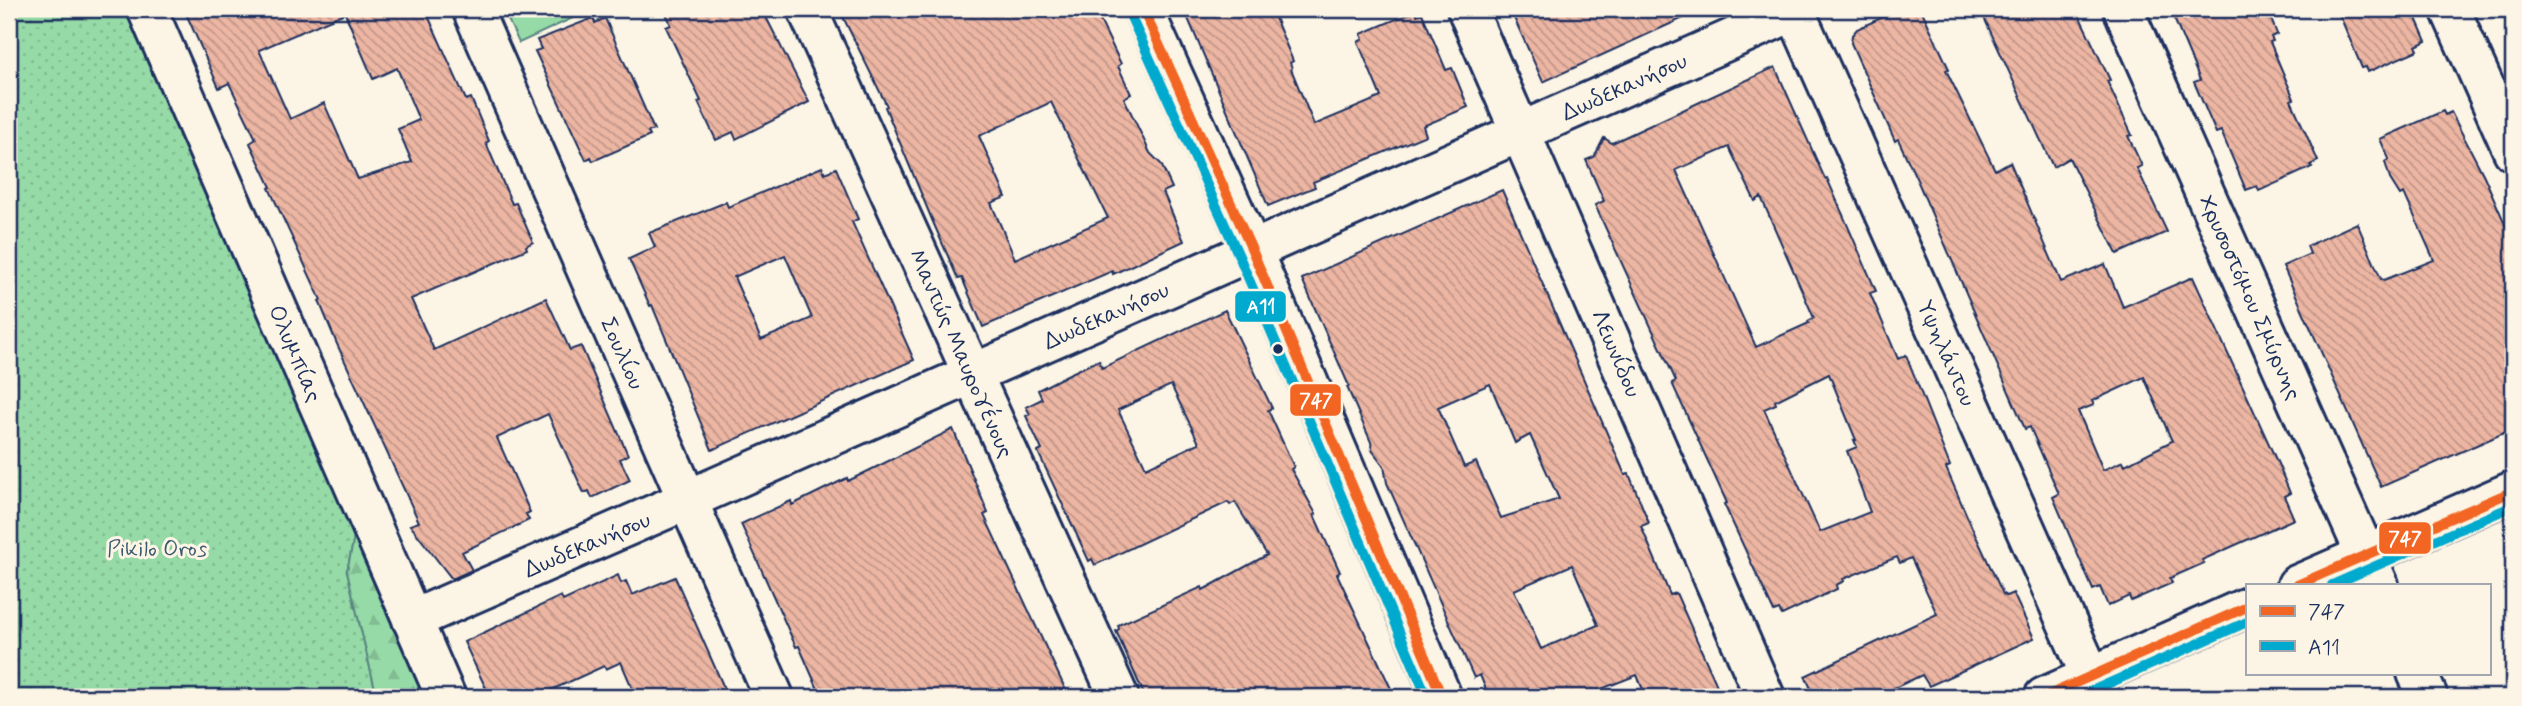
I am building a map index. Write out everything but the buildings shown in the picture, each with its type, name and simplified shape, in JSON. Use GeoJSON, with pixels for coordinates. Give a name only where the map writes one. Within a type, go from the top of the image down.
{"type":"FeatureCollection","features":[{"type":"Feature","properties":{"kind":"street","name":"Ολυμπίας"},"geometry":{"type":"LineString","coordinates":[[147,9],[446,697]]}},
{"type":"Feature","properties":{"kind":"street","name":"Σουλίου"},"geometry":{"type":"LineString","coordinates":[[472,9],[774,697]]}},
{"type":"Feature","properties":{"kind":"street","name":"Μαντώς Μαυρογένους"},"geometry":{"type":"LineString","coordinates":[[807,9],[1119,697]]}},
{"type":"Feature","properties":{"kind":"street"},"geometry":{"type":"LineString","coordinates":[[1143,9],[1252,250],[1443,697]]}},
{"type":"Feature","properties":{"kind":"street","name":"Λεωνίδου"},"geometry":{"type":"LineString","coordinates":[[1467,9],[1765,697]]}},
{"type":"Feature","properties":{"kind":"street","name":"Δωδεκανήσου"},"geometry":{"type":"LineString","coordinates":[[412,620],[1796,9]]}},
{"type":"Feature","properties":{"kind":"street","name":"Υψηλάντου"},"geometry":{"type":"LineString","coordinates":[[1796,9],[2096,687]]}},
{"type":"Feature","properties":{"kind":"street","name":"Χρυσοστόμου Σμύρνης"},"geometry":{"type":"LineString","coordinates":[[2123,9],[2372,570]]}},
{"type":"Feature","properties":{"kind":"street"},"geometry":{"type":"LineString","coordinates":[[2450,9],[2513,151]]}},
{"type":"Feature","properties":{"kind":"street"},"geometry":{"type":"LineString","coordinates":[[2302,584],[2372,570],[2513,491]]}},
{"type":"Feature","properties":{"kind":"street"},"geometry":{"type":"LineString","coordinates":[[2044,697],[2096,687],[2246,608]]}},
{"type":"Feature","properties":{"kind":"street"},"geometry":{"type":"LineString","coordinates":[[2417,674],[2428,697]]}},
{"type":"Feature","properties":{"kind":"green space","name":"Pikilo Oros"},"geometry":{"type":"Polygon","coordinates":[[[9,9],[127,9],[355,533],[347,571],[377,697],[9,697],[9,9]]]}},
{"type":"Feature","properties":{"kind":"green space"},"geometry":{"type":"Polygon","coordinates":[[[503,9],[592,9],[519,43],[503,9]]]}},
{"type":"Feature","properties":{"kind":"green space"},"geometry":{"type":"Polygon","coordinates":[[[355,533],[427,697],[377,697],[347,571],[355,533]]]}},
{"type":"Feature","properties":{"kind":"transit line","name":"747"},"geometry":{"type":"LineString","coordinates":[[1143,9],[1252,250],[1442,697]]}},
{"type":"Feature","properties":{"kind":"transit line","name":"Α11"},"geometry":{"type":"LineString","coordinates":[[1130,15],[1239,256],[1427,697]]}},
{"type":"Feature","properties":{"kind":"transit line","name":"747"},"geometry":{"type":"LineString","coordinates":[[2299,584],[2513,491]]}},
{"type":"Feature","properties":{"kind":"transit line","name":"Α11"},"geometry":{"type":"LineString","coordinates":[[2334,584],[2513,506]]}},
{"type":"Feature","properties":{"kind":"transit line","name":"747"},"geometry":{"type":"LineString","coordinates":[[2044,697],[2246,607]]}},
{"type":"Feature","properties":{"kind":"transit line","name":"Α11"},"geometry":{"type":"LineString","coordinates":[[2078,697],[2246,622]]}}]}
